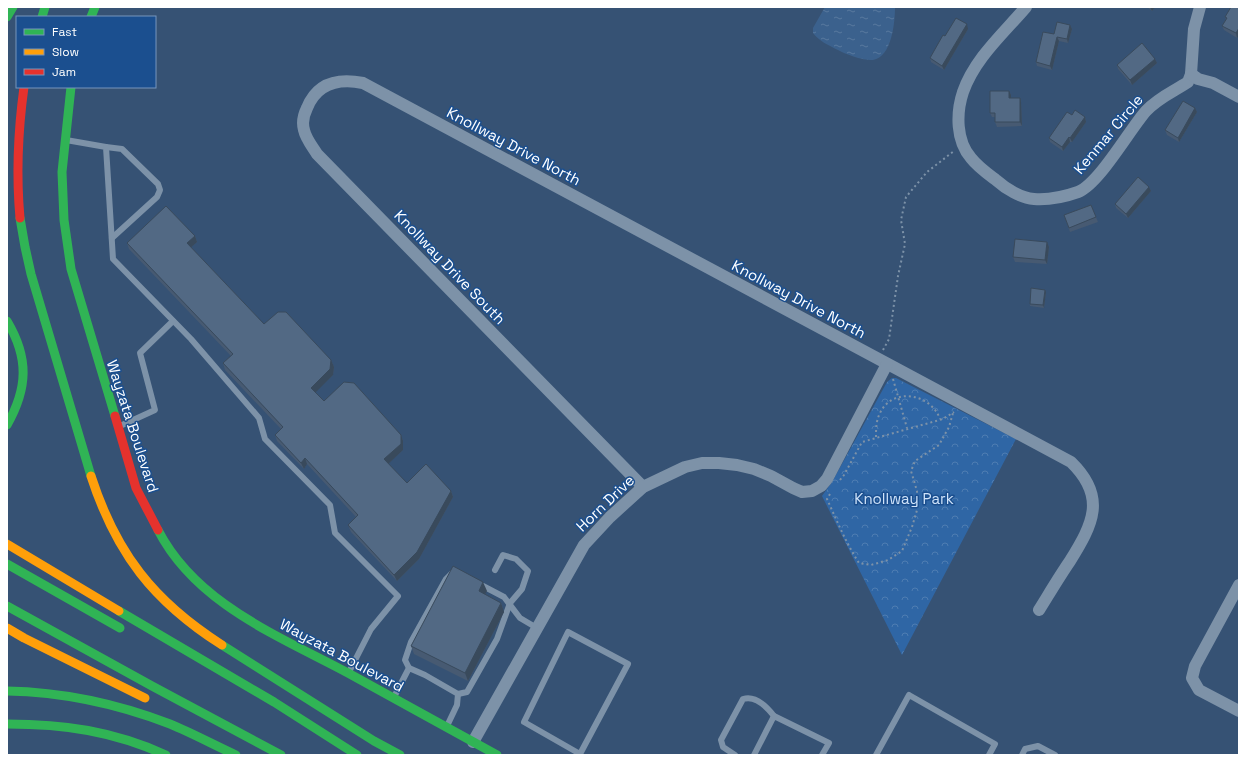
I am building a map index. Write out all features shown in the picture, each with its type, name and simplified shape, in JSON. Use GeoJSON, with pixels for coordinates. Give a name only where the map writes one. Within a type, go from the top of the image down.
{"type":"FeatureCollection","features":[{"type":"Feature","properties":{"kind":"main road"},"geometry":{"type":"LineString","coordinates":[[7,17],[13,7]]}},
{"type":"Feature","properties":{"kind":"main road"},"geometry":{"type":"LineString","coordinates":[[24,88],[19,143],[18,180],[19,210],[26,256],[93,484],[109,524],[130,561],[166,603],[188,621],[216,641],[374,741],[400,755]]}},
{"type":"Feature","properties":{"kind":"main road","name":"Wayzata Boulevard"},"geometry":{"type":"LineString","coordinates":[[71,88],[64,139],[62,172],[64,220],[72,269],[136,488],[164,542],[184,567],[206,590],[262,629],[348,673],[497,755]]}},
{"type":"Feature","properties":{"kind":"main road"},"geometry":{"type":"LineString","coordinates":[[7,321],[17,339],[24,369],[24,380],[15,412],[7,424]]}},
{"type":"Feature","properties":{"kind":"main road"},"geometry":{"type":"LineString","coordinates":[[7,544],[170,642],[274,702],[356,755]]}},
{"type":"Feature","properties":{"kind":"main road"},"geometry":{"type":"LineString","coordinates":[[7,564],[126,632]]}},
{"type":"Feature","properties":{"kind":"main road"},"geometry":{"type":"LineString","coordinates":[[7,606],[281,755]]}},
{"type":"Feature","properties":{"kind":"main road"},"geometry":{"type":"LineString","coordinates":[[7,628],[24,638],[156,703]]}},
{"type":"Feature","properties":{"kind":"main road"},"geometry":{"type":"LineString","coordinates":[[232,688],[356,755]]}},
{"type":"Feature","properties":{"kind":"main road"},"geometry":{"type":"LineString","coordinates":[[7,691],[55,694],[90,700],[169,724],[236,755]]}},
{"type":"Feature","properties":{"kind":"main road"},"geometry":{"type":"LineString","coordinates":[[7,724],[53,725],[91,729],[128,739],[164,754]]}},
{"type":"Feature","properties":{"kind":"main road"},"geometry":{"type":"LineString","coordinates":[[225,736],[266,755]]}},
{"type":"Feature","properties":{"kind":"street","name":"Kenmar Circle"},"geometry":{"type":"LineString","coordinates":[[1026,7],[992,44],[971,75],[960,105],[958,122],[963,144],[970,158],[1000,184],[1018,194],[1032,199],[1051,199],[1080,191],[1102,170],[1145,112],[1166,94],[1188,82],[1191,74]]}},
{"type":"Feature","properties":{"kind":"street"},"geometry":{"type":"LineString","coordinates":[[1200,7],[1194,29],[1191,74],[1198,79],[1213,83],[1239,97]]}},
{"type":"Feature","properties":{"kind":"street","name":"Knollway Drive South"},"geometry":{"type":"LineString","coordinates":[[363,83],[349,80],[330,84],[319,90],[310,100],[304,114],[304,128],[307,140],[317,154],[643,487]]}},
{"type":"Feature","properties":{"kind":"street","name":"Knollway Drive North"},"geometry":{"type":"LineString","coordinates":[[363,83],[883,362],[956,407],[1071,462],[1088,484],[1092,498],[1093,512],[1083,539],[1039,610]]}},
{"type":"Feature","properties":{"kind":"street","name":"Horn Drive"},"geometry":{"type":"LineString","coordinates":[[473,742],[584,545],[610,516],[643,487],[663,476],[685,467],[702,463],[737,465],[754,469],[802,492],[812,491],[821,486],[827,479],[883,362]]}},
{"type":"Feature","properties":{"kind":"street"},"geometry":{"type":"LineString","coordinates":[[1239,585],[1195,666],[1192,678],[1199,690],[1239,711]]}},
{"type":"Feature","properties":{"kind":"lane"},"geometry":{"type":"LineString","coordinates":[[64,139],[106,147],[122,148],[158,184],[160,190],[157,197],[112,238]]}},
{"type":"Feature","properties":{"kind":"lane"},"geometry":{"type":"LineString","coordinates":[[106,147],[113,259],[191,339],[259,418],[265,438],[330,505],[335,533],[398,596],[371,629],[348,673]]}},
{"type":"Feature","properties":{"kind":"lane"},"geometry":{"type":"LineString","coordinates":[[118,428],[155,410],[140,353],[174,321]]}},
{"type":"Feature","properties":{"kind":"lane"},"geometry":{"type":"LineString","coordinates":[[460,575],[453,572],[446,579],[412,642],[405,660],[409,668],[425,675],[458,694],[468,692],[497,639],[510,603],[522,589],[528,571],[516,559],[503,555],[495,570]]}},
{"type":"Feature","properties":{"kind":"lane"},"geometry":{"type":"LineString","coordinates":[[483,586],[504,597],[520,618],[537,628]]}},
{"type":"Feature","properties":{"kind":"lane"},"geometry":{"type":"LineString","coordinates":[[568,632],[628,664],[580,755],[524,722],[568,632]]}},
{"type":"Feature","properties":{"kind":"lane"},"geometry":{"type":"LineString","coordinates":[[394,698],[409,668]]}},
{"type":"Feature","properties":{"kind":"lane"},"geometry":{"type":"LineString","coordinates":[[446,727],[457,705],[458,694]]}},
{"type":"Feature","properties":{"kind":"lane"},"geometry":{"type":"LineString","coordinates":[[876,755],[909,695],[996,744],[989,755]]}},
{"type":"Feature","properties":{"kind":"lane"},"geometry":{"type":"LineString","coordinates":[[734,755],[723,747],[721,740],[743,699],[747,698],[752,698],[767,708],[774,716],[829,743],[822,755]]}},
{"type":"Feature","properties":{"kind":"lane"},"geometry":{"type":"LineString","coordinates":[[754,755],[774,716]]}},
{"type":"Feature","properties":{"kind":"lane"},"geometry":{"type":"LineString","coordinates":[[1022,755],[1025,749],[1038,746],[1055,755]]}},
{"type":"Feature","properties":{"kind":"path"},"geometry":{"type":"LineString","coordinates":[[907,428],[898,397],[883,362],[889,339],[898,276],[905,244],[901,220],[906,197],[927,172],[963,144]]}},
{"type":"Feature","properties":{"kind":"path"},"geometry":{"type":"LineString","coordinates":[[876,437],[876,424],[880,412],[886,405],[898,397],[914,397],[923,400],[937,411],[940,420]]}},
{"type":"Feature","properties":{"kind":"path"},"geometry":{"type":"LineString","coordinates":[[836,485],[862,442],[907,428],[940,420],[956,407]]}},
{"type":"Feature","properties":{"kind":"path"},"geometry":{"type":"LineString","coordinates":[[833,490],[828,498],[839,526],[859,563],[871,565],[888,560],[902,551],[917,510],[917,491],[911,471],[915,461],[939,445],[949,427],[956,407]]}},
{"type":"Feature","properties":{"kind":"green space","name":"Knollway Park"},"geometry":{"type":"Polygon","coordinates":[[[892,378],[896,378],[1016,439],[902,655],[822,496],[832,482],[887,382],[892,378]]]}},
{"type":"Feature","properties":{"kind":"water"},"geometry":{"type":"Polygon","coordinates":[[[825,7],[895,7],[893,30],[884,53],[873,60],[865,59],[845,53],[821,41],[813,33],[813,28],[825,7]]]}},
{"type":"Feature","properties":{"kind":"building"},"geometry":{"type":"Polygon","coordinates":[[[1231,7],[1239,7],[1239,28],[1236,33],[1222,26],[1231,7]]]}},
{"type":"Feature","properties":{"kind":"building"},"geometry":{"type":"Polygon","coordinates":[[[956,18],[967,24],[942,66],[930,58],[943,35],[945,36],[956,18]]]}},
{"type":"Feature","properties":{"kind":"building"},"geometry":{"type":"Polygon","coordinates":[[[1057,22],[1070,25],[1067,39],[1057,37],[1050,66],[1036,62],[1043,32],[1054,34],[1057,22]]]}},
{"type":"Feature","properties":{"kind":"building"},"geometry":{"type":"Polygon","coordinates":[[[1142,43],[1155,59],[1130,80],[1117,65],[1142,43]]]}},
{"type":"Feature","properties":{"kind":"building"},"geometry":{"type":"Polygon","coordinates":[[[990,91],[1009,91],[1009,98],[1020,98],[1020,122],[995,122],[995,113],[990,113],[990,91]]]}},
{"type":"Feature","properties":{"kind":"building"},"geometry":{"type":"Polygon","coordinates":[[[1183,101],[1195,108],[1178,138],[1165,130],[1183,101]]]}},
{"type":"Feature","properties":{"kind":"building"},"geometry":{"type":"Polygon","coordinates":[[[1075,110],[1085,117],[1062,147],[1049,138],[1067,112],[1072,115],[1075,110]]]}},
{"type":"Feature","properties":{"kind":"building"},"geometry":{"type":"Polygon","coordinates":[[[1138,177],[1149,187],[1126,214],[1115,204],[1138,177]]]}},
{"type":"Feature","properties":{"kind":"building"},"geometry":{"type":"Polygon","coordinates":[[[1091,205],[1096,217],[1069,228],[1064,215],[1091,205]]]}},
{"type":"Feature","properties":{"kind":"building"},"geometry":{"type":"Polygon","coordinates":[[[166,206],[195,236],[187,243],[264,324],[278,312],[286,312],[331,360],[330,369],[311,388],[324,401],[344,382],[354,383],[401,435],[401,444],[384,459],[407,483],[426,464],[451,491],[417,552],[394,575],[348,525],[358,515],[305,458],[301,463],[275,435],[283,427],[223,363],[233,354],[127,243],[166,206]]]}},
{"type":"Feature","properties":{"kind":"building"},"geometry":{"type":"Polygon","coordinates":[[[1015,239],[1047,242],[1045,260],[1013,257],[1015,239]]]}},
{"type":"Feature","properties":{"kind":"building"},"geometry":{"type":"Polygon","coordinates":[[[1031,288],[1045,290],[1043,305],[1030,304],[1031,288]]]}},
{"type":"Feature","properties":{"kind":"building"},"geometry":{"type":"Polygon","coordinates":[[[453,566],[483,582],[479,591],[501,603],[465,673],[411,646],[453,566]]]}},
{"type":"Feature","properties":{"kind":"traffic: fast"},"geometry":{"type":"LineString","coordinates":[[7,17],[13,7]]}},
{"type":"Feature","properties":{"kind":"traffic: fast"},"geometry":{"type":"LineString","coordinates":[[42,16],[45,7]]}},
{"type":"Feature","properties":{"kind":"traffic: fast"},"geometry":{"type":"LineString","coordinates":[[91,16],[95,7]]}},
{"type":"Feature","properties":{"kind":"traffic: fast"},"geometry":{"type":"LineString","coordinates":[[71,88],[62,172],[64,220],[71,269],[115,416]]}},
{"type":"Feature","properties":{"kind":"traffic: fast"},"geometry":{"type":"LineString","coordinates":[[20,218],[31,274],[91,476]]}},
{"type":"Feature","properties":{"kind":"traffic: fast"},"geometry":{"type":"LineString","coordinates":[[7,321],[19,348],[23,373],[19,398],[7,425]]}},
{"type":"Feature","properties":{"kind":"traffic: fast"},"geometry":{"type":"LineString","coordinates":[[158,530],[174,556],[194,578],[217,598],[241,615],[497,755]]}},
{"type":"Feature","properties":{"kind":"traffic: fast"},"geometry":{"type":"LineString","coordinates":[[7,564],[120,628]]}},
{"type":"Feature","properties":{"kind":"traffic: fast"},"geometry":{"type":"LineString","coordinates":[[7,606],[281,755]]}},
{"type":"Feature","properties":{"kind":"traffic: fast"},"geometry":{"type":"LineString","coordinates":[[119,611],[274,702],[357,755]]}},
{"type":"Feature","properties":{"kind":"traffic: fast"},"geometry":{"type":"LineString","coordinates":[[222,645],[374,741],[400,755]]}},
{"type":"Feature","properties":{"kind":"traffic: fast"},"geometry":{"type":"LineString","coordinates":[[7,691],[49,694],[90,700],[110,705],[170,724],[236,755]]}},
{"type":"Feature","properties":{"kind":"traffic: fast"},"geometry":{"type":"LineString","coordinates":[[7,724],[48,725],[88,730],[127,740],[166,755]]}},
{"type":"Feature","properties":{"kind":"traffic: slow"},"geometry":{"type":"LineString","coordinates":[[91,476],[112,529],[125,552],[140,573],[176,611],[222,645]]}},
{"type":"Feature","properties":{"kind":"traffic: slow"},"geometry":{"type":"LineString","coordinates":[[7,544],[119,611]]}},
{"type":"Feature","properties":{"kind":"traffic: slow"},"geometry":{"type":"LineString","coordinates":[[7,628],[24,638],[145,698]]}},
{"type":"Feature","properties":{"kind":"traffic: jam"},"geometry":{"type":"LineString","coordinates":[[20,218],[18,152],[24,88]]}},
{"type":"Feature","properties":{"kind":"traffic: jam"},"geometry":{"type":"LineString","coordinates":[[115,416],[136,488],[158,530]]}}]}
